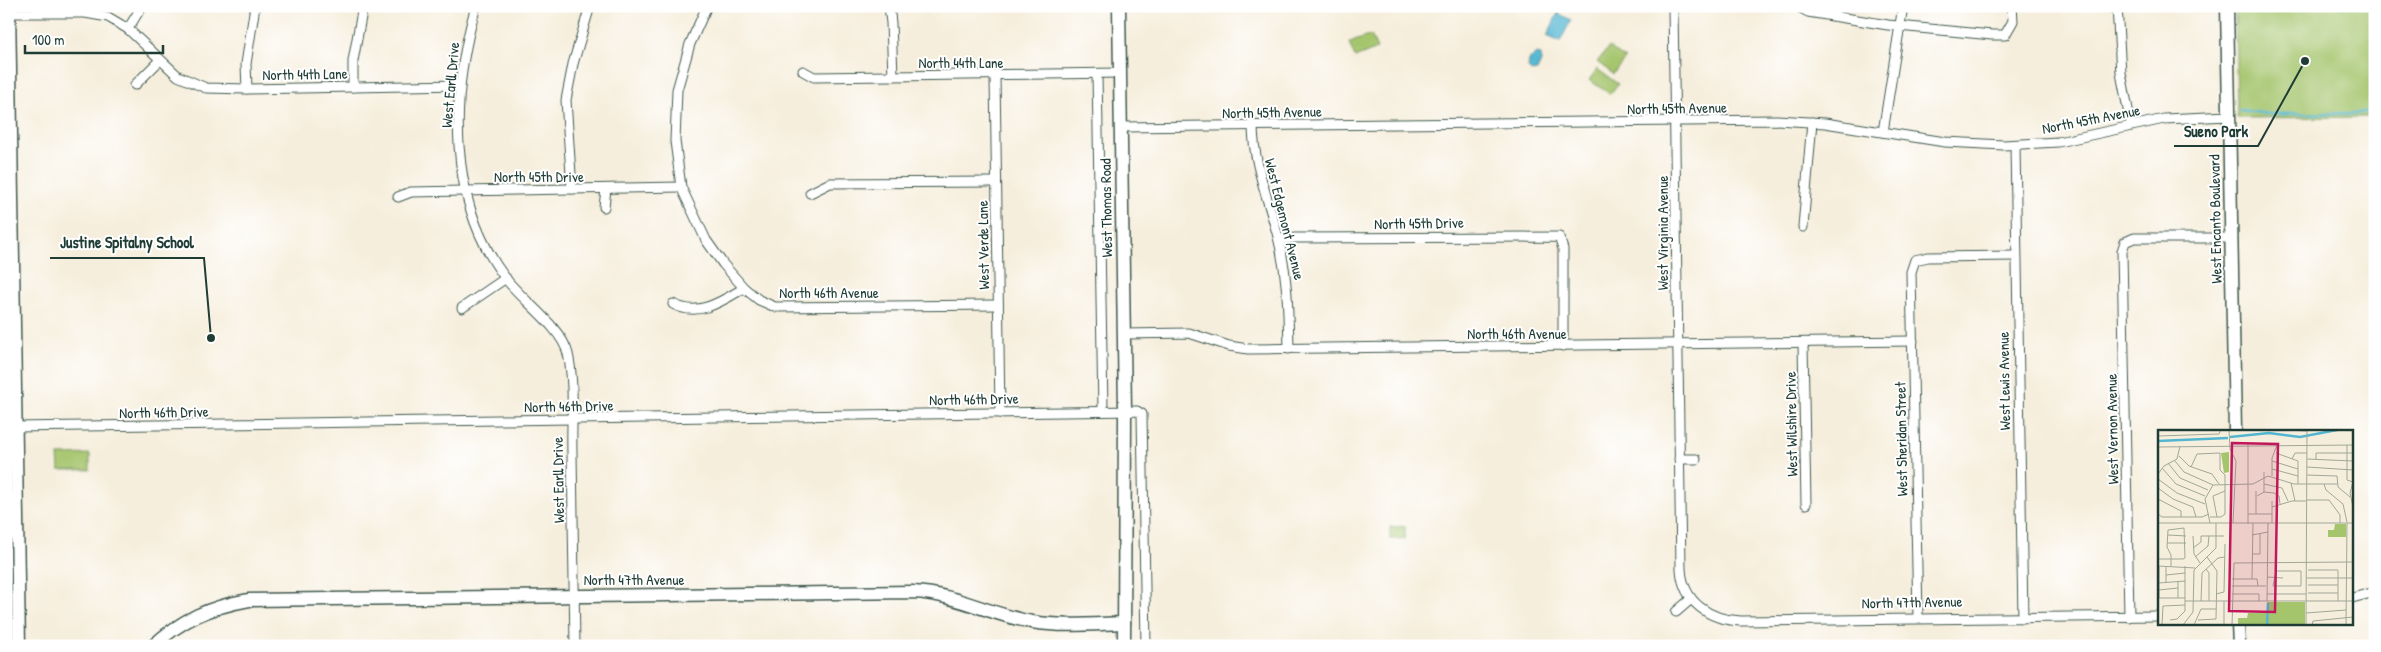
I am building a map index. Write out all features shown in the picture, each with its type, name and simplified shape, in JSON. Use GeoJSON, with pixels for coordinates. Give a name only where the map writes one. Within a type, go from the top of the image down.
{"type":"FeatureCollection","features":[{"type":"Feature","properties":{"kind":"street"},"geometry":{"type":"LineString","coordinates":[[128,28],[142,6]]}},
{"type":"Feature","properties":{"kind":"street"},"geometry":{"type":"LineString","coordinates":[[247,89],[246,64],[255,6]]}},
{"type":"Feature","properties":{"kind":"street"},"geometry":{"type":"LineString","coordinates":[[353,87],[353,61],[363,6]]}},
{"type":"Feature","properties":{"kind":"street","name":"West Earll Drive"},"geometry":{"type":"LineString","coordinates":[[476,6],[469,33],[460,85],[459,137],[464,190],[487,246],[506,278],[562,339],[568,353],[572,419],[575,646]]}},
{"type":"Feature","properties":{"kind":"street"},"geometry":{"type":"LineString","coordinates":[[572,189],[566,100],[573,64],[590,6]]}},
{"type":"Feature","properties":{"kind":"street","name":"North 46th Avenue"},"geometry":{"type":"LineString","coordinates":[[706,6],[690,44],[677,90],[675,141],[681,187],[706,240],[723,264],[744,288],[759,300],[775,307],[998,305]]}},
{"type":"Feature","properties":{"kind":"street"},"geometry":{"type":"LineString","coordinates":[[889,6],[892,23],[893,76]]}},
{"type":"Feature","properties":{"kind":"street","name":"West Thomas Road"},"geometry":{"type":"LineString","coordinates":[[1119,6],[1125,410],[1124,646]]}},
{"type":"Feature","properties":{"kind":"street","name":"West Virginia Avenue"},"geometry":{"type":"LineString","coordinates":[[1673,6],[1681,579],[1691,600]]}},
{"type":"Feature","properties":{"kind":"street"},"geometry":{"type":"LineString","coordinates":[[1797,6],[1808,12],[1900,26],[2005,35],[2013,20],[2012,6]]}},
{"type":"Feature","properties":{"kind":"street"},"geometry":{"type":"LineString","coordinates":[[1883,132],[1903,6]]}},
{"type":"Feature","properties":{"kind":"street"},"geometry":{"type":"LineString","coordinates":[[2117,6],[2121,73],[2131,125]]}},
{"type":"Feature","properties":{"kind":"street","name":"West Encanto Boulevard"},"geometry":{"type":"LineString","coordinates":[[2227,6],[2235,430]]}},
{"type":"Feature","properties":{"kind":"street"},"geometry":{"type":"LineString","coordinates":[[9,10],[8,143],[19,646]]}},
{"type":"Feature","properties":{"kind":"street","name":"North 44th Lane"},"geometry":{"type":"LineString","coordinates":[[9,10],[85,12],[108,17],[128,28],[178,76],[206,88],[460,85]]}},
{"type":"Feature","properties":{"kind":"street"},"geometry":{"type":"LineString","coordinates":[[136,85],[160,60]]}},
{"type":"Feature","properties":{"kind":"street","name":"North 44th Lane"},"geometry":{"type":"LineString","coordinates":[[803,71],[814,77],[1120,73]]}},
{"type":"Feature","properties":{"kind":"street","name":"West Thomas Road"},"geometry":{"type":"LineString","coordinates":[[1097,74],[1103,410]]}},
{"type":"Feature","properties":{"kind":"street","name":"West Verde Lane"},"geometry":{"type":"LineString","coordinates":[[995,76],[1000,413]]}},
{"type":"Feature","properties":{"kind":"street","name":"North 45th Avenue"},"geometry":{"type":"LineString","coordinates":[[1121,127],[1778,120],[1812,122],[1960,143],[2015,144],[2058,142],[2131,125],[2179,118],[2229,116]]}},
{"type":"Feature","properties":{"kind":"street"},"geometry":{"type":"LineString","coordinates":[[1803,227],[1812,122]]}},
{"type":"Feature","properties":{"kind":"street","name":"West Edgemont Avenue"},"geometry":{"type":"LineString","coordinates":[[1253,125],[1257,163],[1279,240],[1288,288],[1289,349]]}},
{"type":"Feature","properties":{"kind":"street","name":"West Lewis Avenue"},"geometry":{"type":"LineString","coordinates":[[2015,144],[2023,618]]}},
{"type":"Feature","properties":{"kind":"street"},"geometry":{"type":"LineString","coordinates":[[810,193],[830,183],[996,182]]}},
{"type":"Feature","properties":{"kind":"street","name":"North 45th Drive"},"geometry":{"type":"LineString","coordinates":[[398,197],[411,192],[464,190],[681,187]]}},
{"type":"Feature","properties":{"kind":"street"},"geometry":{"type":"LineString","coordinates":[[604,207],[606,189]]}},
{"type":"Feature","properties":{"kind":"street","name":"North 45th Drive"},"geometry":{"type":"LineString","coordinates":[[1279,240],[1295,238],[1559,236],[1563,249],[1563,346]]}},
{"type":"Feature","properties":{"kind":"street","name":"West Vernon Avenue"},"geometry":{"type":"LineString","coordinates":[[2129,616],[2122,251],[2125,242],[2134,238],[2231,238]]}},
{"type":"Feature","properties":{"kind":"street","name":"West Sheridan Street"},"geometry":{"type":"LineString","coordinates":[[1918,618],[1911,272],[1915,260],[1928,257],[2016,256]]}},
{"type":"Feature","properties":{"kind":"street"},"geometry":{"type":"LineString","coordinates":[[462,308],[506,278]]}},
{"type":"Feature","properties":{"kind":"street"},"geometry":{"type":"LineString","coordinates":[[673,304],[683,310],[704,308],[720,302],[744,288]]}},
{"type":"Feature","properties":{"kind":"street","name":"North 46th Avenue"},"geometry":{"type":"LineString","coordinates":[[1124,334],[1189,333],[1229,346],[1248,349],[1913,341]]}},
{"type":"Feature","properties":{"kind":"street","name":"West Wilshire Drive"},"geometry":{"type":"LineString","coordinates":[[1803,343],[1806,504]]}},
{"type":"Feature","properties":{"kind":"street"},"geometry":{"type":"LineString","coordinates":[[1125,410],[1137,411],[1142,414],[1146,646]]}},
{"type":"Feature","properties":{"kind":"street","name":"North 46th Drive"},"geometry":{"type":"LineString","coordinates":[[14,427],[1125,410]]}},
{"type":"Feature","properties":{"kind":"street"},"geometry":{"type":"LineString","coordinates":[[1679,459],[1696,458]]}},
{"type":"Feature","properties":{"kind":"street"},"geometry":{"type":"LineString","coordinates":[[2354,597],[2375,592]]}},
{"type":"Feature","properties":{"kind":"street","name":"North 47th Avenue"},"geometry":{"type":"LineString","coordinates":[[153,646],[189,617],[227,604],[249,600],[574,595],[929,593],[969,602],[1031,622],[1062,624],[1124,623]]}},
{"type":"Feature","properties":{"kind":"street"},"geometry":{"type":"LineString","coordinates":[[1676,612],[1691,600]]}},
{"type":"Feature","properties":{"kind":"street","name":"North 47th Avenue"},"geometry":{"type":"LineString","coordinates":[[1691,600],[1714,616],[1731,621],[2158,616]]}},
{"type":"Feature","properties":{"kind":"street"},"geometry":{"type":"LineString","coordinates":[[2238,624],[2239,646]]}},
{"type":"Feature","properties":{"kind":"green space"},"geometry":{"type":"Polygon","coordinates":[[[2235,6],[2375,6],[2375,117],[2237,118],[2235,6]]]}},
{"type":"Feature","properties":{"kind":"green space"},"geometry":{"type":"Polygon","coordinates":[[[1371,35],[1377,49],[1355,58],[1349,43],[1371,35]]]}},
{"type":"Feature","properties":{"kind":"green space"},"geometry":{"type":"Polygon","coordinates":[[[1609,47],[1625,59],[1613,74],[1597,62],[1609,47]]]}},
{"type":"Feature","properties":{"kind":"green space"},"geometry":{"type":"Polygon","coordinates":[[[1597,69],[1618,84],[1610,94],[1589,80],[1597,69]]]}},
{"type":"Feature","properties":{"kind":"green space"},"geometry":{"type":"Polygon","coordinates":[[[90,454],[90,470],[59,470],[58,455],[90,454]]]}},
{"type":"Feature","properties":{"kind":"green space"},"geometry":{"type":"Polygon","coordinates":[[[1405,526],[1405,539],[1390,539],[1390,527],[1405,526]]]}},
{"type":"Feature","properties":{"kind":"water"},"geometry":{"type":"Polygon","coordinates":[[[1558,13],[1571,20],[1560,42],[1547,36],[1558,13]]]}},
{"type":"Feature","properties":{"kind":"water"},"geometry":{"type":"Polygon","coordinates":[[[1537,54],[1541,55],[1542,60],[1537,71],[1532,72],[1528,68],[1529,59],[1537,54]]]}},
{"type":"Feature","properties":{"kind":"waterway"},"geometry":{"type":"LineString","coordinates":[[2240,110],[2269,114],[2375,113]]}},
{"type":"Feature","properties":{"kind":"place","name":"Sueno Park"},"geometry":{"type":"Point","coordinates":[2305,61]}},
{"type":"Feature","properties":{"kind":"place","name":"Justine Spitalny School"},"geometry":{"type":"Point","coordinates":[211,338]}}]}
